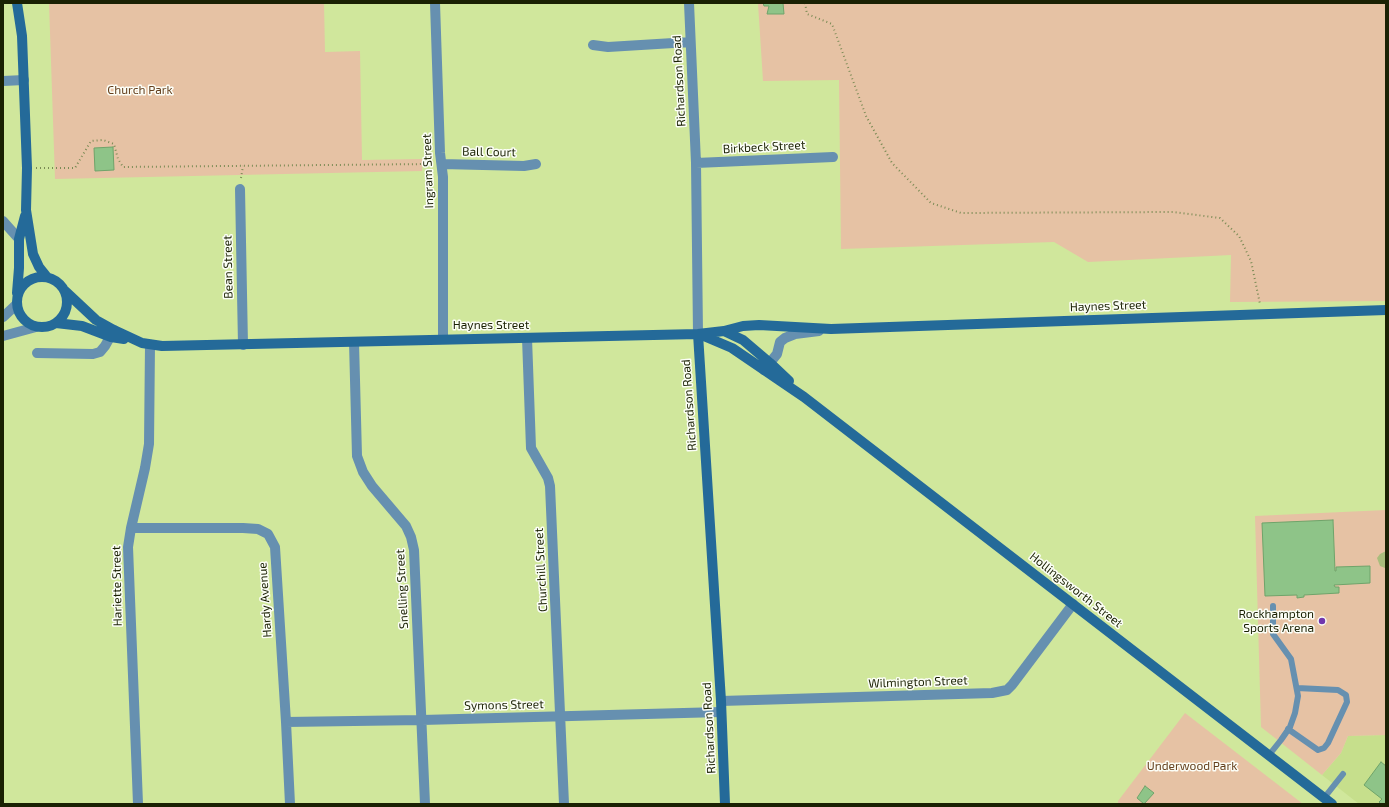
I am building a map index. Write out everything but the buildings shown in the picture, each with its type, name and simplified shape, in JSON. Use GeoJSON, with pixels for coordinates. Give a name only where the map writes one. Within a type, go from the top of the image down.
{"type":"FeatureCollection","features":[{"type":"Feature","properties":{"kind":"street"},"geometry":{"type":"LineString","coordinates":[[17,3],[22,36],[24,80],[27,168],[26,210],[33,254],[39,267],[47,277]]}},
{"type":"Feature","properties":{"kind":"street","name":"Ingram Street"},"geometry":{"type":"LineString","coordinates":[[435,3],[442,164],[443,339]]}},
{"type":"Feature","properties":{"kind":"street","name":"Richardson Road"},"geometry":{"type":"LineString","coordinates":[[689,3],[696,163],[698,334],[722,712],[725,804]]}},
{"type":"Feature","properties":{"kind":"street"},"geometry":{"type":"LineString","coordinates":[[593,45],[608,47],[690,42]]}},
{"type":"Feature","properties":{"kind":"street"},"geometry":{"type":"LineString","coordinates":[[3,81],[24,80]]}},
{"type":"Feature","properties":{"kind":"street","name":"Birkbeck Street"},"geometry":{"type":"LineString","coordinates":[[696,163],[833,157]]}},
{"type":"Feature","properties":{"kind":"street","name":"Ball Court"},"geometry":{"type":"LineString","coordinates":[[442,164],[524,166],[536,164]]}},
{"type":"Feature","properties":{"kind":"street","name":"Bean Street"},"geometry":{"type":"LineString","coordinates":[[240,190],[243,345]]}},
{"type":"Feature","properties":{"kind":"street"},"geometry":{"type":"LineString","coordinates":[[26,210],[19,240],[18,312],[22,318],[36,327],[43,328],[56,323],[62,318],[67,305],[65,291]]}},
{"type":"Feature","properties":{"kind":"street"},"geometry":{"type":"LineString","coordinates":[[3,221],[19,240]]}},
{"type":"Feature","properties":{"kind":"street"},"geometry":{"type":"LineString","coordinates":[[3,317],[17,300],[20,289],[25,283],[39,277],[47,277],[60,285],[112,334]]}},
{"type":"Feature","properties":{"kind":"street","name":"Haynes Street"},"geometry":{"type":"LineString","coordinates":[[112,334],[150,345],[243,345],[698,334],[724,331],[743,326],[759,325],[831,329],[1386,310]]}},
{"type":"Feature","properties":{"kind":"street"},"geometry":{"type":"LineString","coordinates":[[56,323],[82,326],[112,334]]}},
{"type":"Feature","properties":{"kind":"street"},"geometry":{"type":"LineString","coordinates":[[3,336],[36,327]]}},
{"type":"Feature","properties":{"kind":"street","name":"Haynes Street"},"geometry":{"type":"LineString","coordinates":[[767,366],[777,354],[780,342],[785,338],[795,334],[831,329]]}},
{"type":"Feature","properties":{"kind":"street","name":"Hollingsworth Street"},"geometry":{"type":"LineString","coordinates":[[724,331],[743,340],[767,366],[804,396],[1328,801]]}},
{"type":"Feature","properties":{"kind":"street"},"geometry":{"type":"LineString","coordinates":[[37,353],[93,354],[100,352],[106,346],[112,334]]}},
{"type":"Feature","properties":{"kind":"street","name":"Hollingsworth Street"},"geometry":{"type":"LineString","coordinates":[[698,334],[732,348],[767,366]]}},
{"type":"Feature","properties":{"kind":"street","name":"Churchill Street"},"geometry":{"type":"LineString","coordinates":[[527,338],[531,448],[548,478],[550,486],[564,804]]}},
{"type":"Feature","properties":{"kind":"street","name":"Snelling Street"},"geometry":{"type":"LineString","coordinates":[[354,342],[357,456],[363,472],[406,526],[411,537],[415,565],[425,804]]}},
{"type":"Feature","properties":{"kind":"street","name":"Hariette Street"},"geometry":{"type":"LineString","coordinates":[[138,804],[128,547],[149,444],[150,345]]}},
{"type":"Feature","properties":{"kind":"street","name":"Hardy Avenue"},"geometry":{"type":"LineString","coordinates":[[131,528],[243,528],[258,529],[268,534],[275,547],[290,804]]}},
{"type":"Feature","properties":{"kind":"street","name":"Wilmington Street"},"geometry":{"type":"LineString","coordinates":[[721,701],[992,693],[1007,690],[1073,604]]}},
{"type":"Feature","properties":{"kind":"street","name":"Symons Street"},"geometry":{"type":"LineString","coordinates":[[286,722],[722,712]]}},
{"type":"Feature","properties":{"kind":"lane"},"geometry":{"type":"LineString","coordinates":[[1269,755],[1288,729],[1295,713],[1298,696],[1291,659],[1273,634],[1274,606]]}},
{"type":"Feature","properties":{"kind":"lane"},"geometry":{"type":"LineString","coordinates":[[1288,729],[1318,750],[1324,748],[1328,743],[1347,702],[1346,695],[1338,690],[1297,688]]}},
{"type":"Feature","properties":{"kind":"lane"},"geometry":{"type":"LineString","coordinates":[[1328,801],[1343,774]]}},
{"type":"Feature","properties":{"kind":"path"},"geometry":{"type":"LineString","coordinates":[[805,3],[807,14],[832,24],[866,116],[892,162],[931,203],[961,213],[1173,212],[1220,218],[1238,236],[1251,261],[1261,314]]}},
{"type":"Feature","properties":{"kind":"path"},"geometry":{"type":"LineString","coordinates":[[27,168],[74,168],[91,141],[103,140],[114,144],[118,159],[123,167],[442,164]]}},
{"type":"Feature","properties":{"kind":"shaded area"},"geometry":{"type":"Polygon","coordinates":[[[1386,551],[1385,568],[1380,566],[1377,558],[1380,554],[1386,551]]]}},
{"type":"Feature","properties":{"kind":"shaded area"},"geometry":{"type":"Polygon","coordinates":[[[1386,735],[1386,804],[1359,804],[1322,775],[1341,753],[1348,736],[1386,735]]]}},
{"type":"Feature","properties":{"kind":"green space","name":"Church Park"},"geometry":{"type":"Polygon","coordinates":[[[49,3],[324,3],[325,52],[360,51],[362,160],[422,159],[422,171],[55,179],[49,3]]]}},
{"type":"Feature","properties":{"kind":"green space"},"geometry":{"type":"Polygon","coordinates":[[[758,3],[1386,3],[1386,301],[1230,302],[1231,255],[1088,262],[1054,242],[841,249],[839,80],[763,81],[758,3]]]}},
{"type":"Feature","properties":{"kind":"green space","name":"Rockhampton Sports Arena"},"geometry":{"type":"Polygon","coordinates":[[[1386,510],[1386,735],[1348,736],[1341,753],[1322,775],[1261,727],[1255,516],[1386,510]]]}},
{"type":"Feature","properties":{"kind":"green space","name":"Underwood Park"},"geometry":{"type":"Polygon","coordinates":[[[1185,713],[1303,804],[1118,804],[1118,801],[1185,713]]]}},
{"type":"Feature","properties":{"kind":"place","name":"Rockhampton Sports Arena"},"geometry":{"type":"Point","coordinates":[1322,621]}}]}
